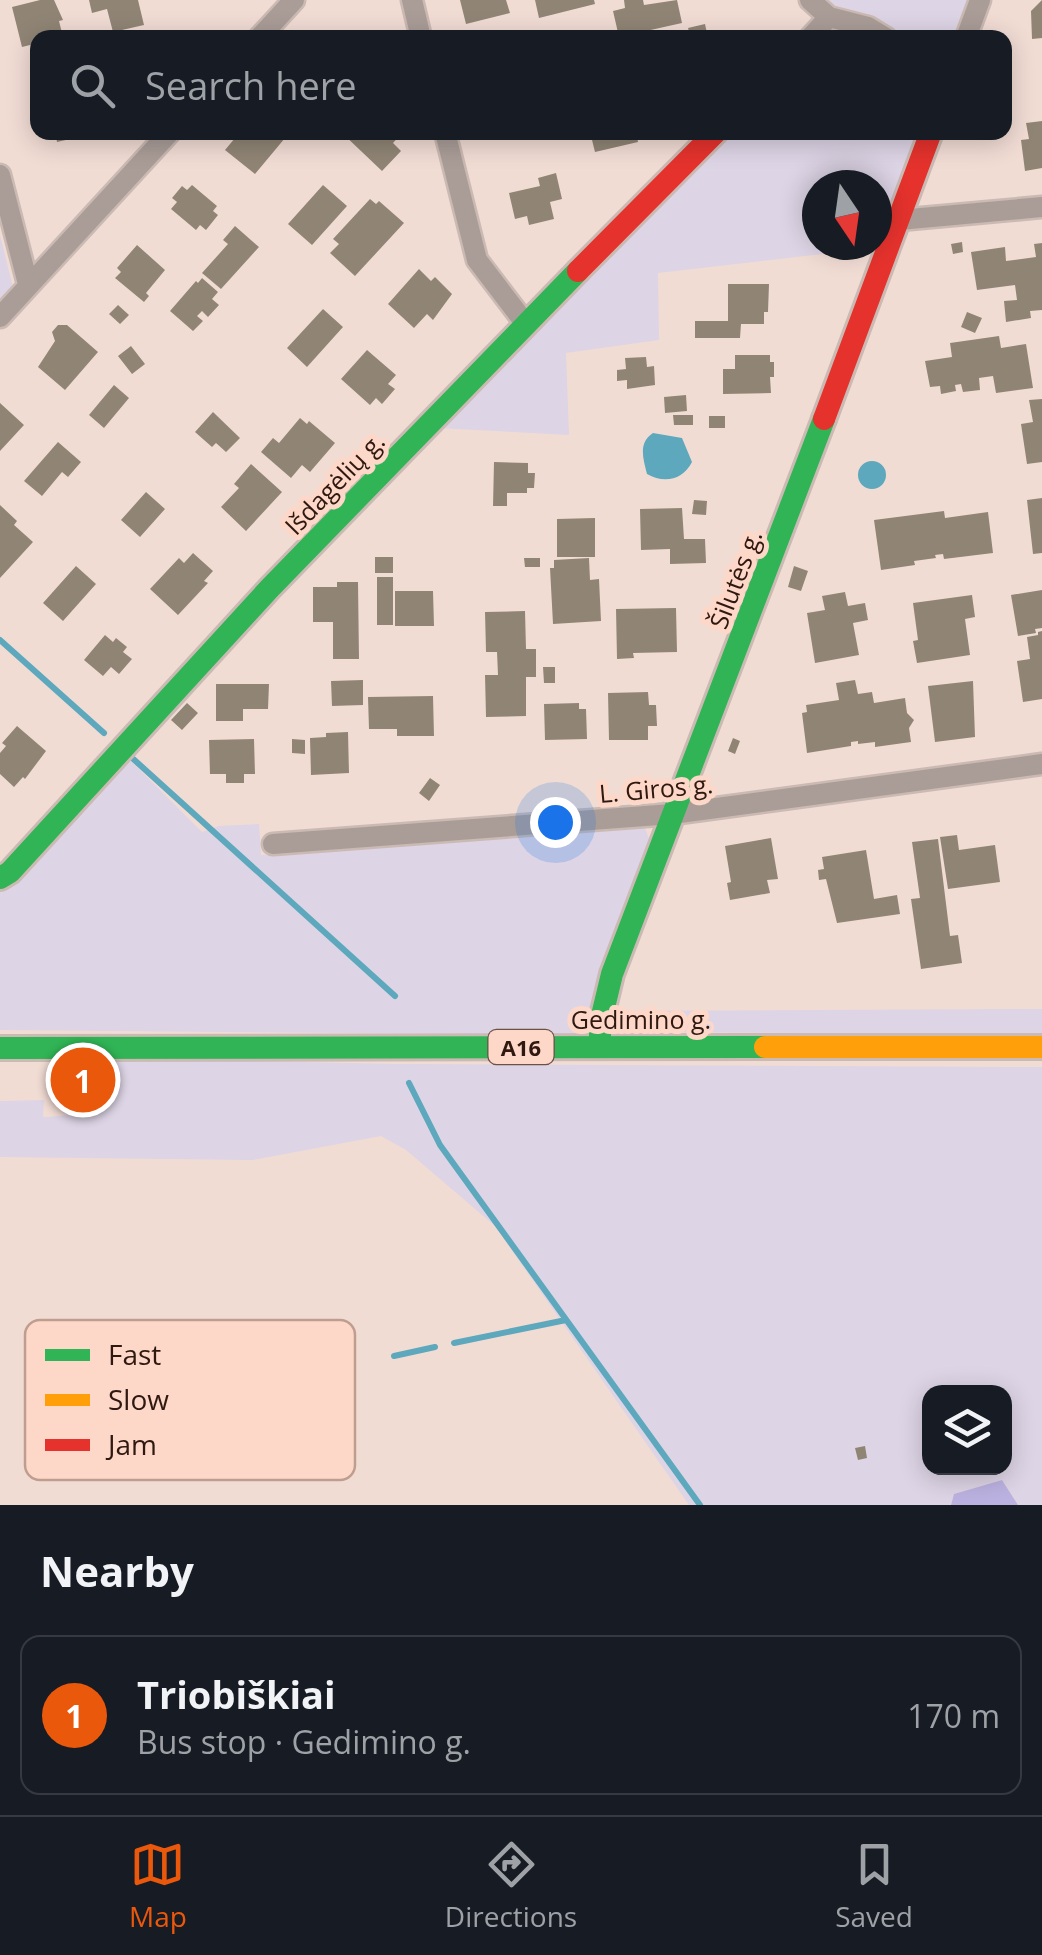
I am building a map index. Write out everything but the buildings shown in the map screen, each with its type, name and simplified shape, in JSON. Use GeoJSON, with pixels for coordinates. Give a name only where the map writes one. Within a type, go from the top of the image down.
{"type":"FeatureCollection","features":[{"type":"Feature","properties":{"kind":"main road","name":"Išdagėlių g."},"geometry":{"type":"LineString","coordinates":[[0,878],[10,872],[143,723],[525,323],[708,140]]}},
{"type":"Feature","properties":{"kind":"main road","name":"Šilutės g."},"geometry":{"type":"LineString","coordinates":[[600,1047],[600,1024],[612,974],[758,598],[928,140]]}},
{"type":"Feature","properties":{"kind":"main road","name":"Gedimino g."},"geometry":{"type":"LineString","coordinates":[[0,1048],[1042,1047]]}},
{"type":"Feature","properties":{"kind":"street"},"geometry":{"type":"LineString","coordinates":[[266,30],[294,0]]}},
{"type":"Feature","properties":{"kind":"street"},"geometry":{"type":"LineString","coordinates":[[412,0],[420,30]]}},
{"type":"Feature","properties":{"kind":"street"},"geometry":{"type":"LineString","coordinates":[[810,0],[830,17],[873,30]]}},
{"type":"Feature","properties":{"kind":"street"},"geometry":{"type":"LineString","coordinates":[[969,30],[980,0]]}},
{"type":"Feature","properties":{"kind":"street"},"geometry":{"type":"LineString","coordinates":[[818,30],[830,17]]}},
{"type":"Feature","properties":{"kind":"street"},"geometry":{"type":"LineString","coordinates":[[0,317],[163,140]]}},
{"type":"Feature","properties":{"kind":"street"},"geometry":{"type":"LineString","coordinates":[[447,140],[477,260],[525,323]]}},
{"type":"Feature","properties":{"kind":"street"},"geometry":{"type":"LineString","coordinates":[[0,175],[28,284]]}},
{"type":"Feature","properties":{"kind":"street"},"geometry":{"type":"LineString","coordinates":[[899,220],[1042,207]]}},
{"type":"Feature","properties":{"kind":"street","name":"L. Giros g."},"geometry":{"type":"LineString","coordinates":[[273,844],[672,814],[1042,764]]}},
{"type":"Feature","properties":{"kind":"shaded area"},"geometry":{"type":"Polygon","coordinates":[[[813,0],[970,0],[958,30],[820,30],[813,0]]]}},
{"type":"Feature","properties":{"kind":"shaded area"},"geometry":{"type":"Polygon","coordinates":[[[728,140],[916,140],[892,202],[892,170],[802,170],[802,256],[658,273],[659,340],[566,353],[569,435],[437,428],[728,140]]]}},
{"type":"Feature","properties":{"kind":"shaded area"},"geometry":{"type":"Polygon","coordinates":[[[0,235],[13,287],[0,302],[0,235]]]}},
{"type":"Feature","properties":{"kind":"shaded area"},"geometry":{"type":"Polygon","coordinates":[[[126,756],[202,832],[219,826],[259,824],[261,855],[639,825],[645,828],[651,844],[584,1035],[0,1030],[0,892],[31,870],[126,756]]]}},
{"type":"Feature","properties":{"kind":"shaded area"},"geometry":{"type":"Polygon","coordinates":[[[1042,1009],[1042,1034],[634,1032],[609,1011],[1042,1009]]]}},
{"type":"Feature","properties":{"kind":"shaded area"},"geometry":{"type":"Polygon","coordinates":[[[109,1058],[398,1064],[1042,1067],[1042,1505],[1018,1505],[1002,1480],[954,1494],[951,1505],[689,1505],[495,1226],[406,1150],[381,1136],[253,1160],[0,1157],[0,1101],[44,1100],[43,1117],[71,1114],[91,1105],[104,1087],[109,1058]]]}},
{"type":"Feature","properties":{"kind":"shaded area"},"geometry":{"type":"Polygon","coordinates":[[[1002,1480],[1018,1505],[951,1505],[954,1494],[1002,1480]]]}},
{"type":"Feature","properties":{"kind":"water"},"geometry":{"type":"Polygon","coordinates":[[[653,433],[682,438],[692,462],[684,473],[666,479],[647,474],[643,446],[653,433]]]}},
{"type":"Feature","properties":{"kind":"water"},"geometry":{"type":"Polygon","coordinates":[[[872,461],[882,465],[886,475],[882,485],[872,489],[862,485],[858,475],[862,465],[872,461]]]}},
{"type":"Feature","properties":{"kind":"waterway"},"geometry":{"type":"LineString","coordinates":[[0,640],[104,733]]}},
{"type":"Feature","properties":{"kind":"waterway"},"geometry":{"type":"LineString","coordinates":[[130,756],[395,996]]}},
{"type":"Feature","properties":{"kind":"waterway"},"geometry":{"type":"LineString","coordinates":[[409,1083],[440,1145],[700,1505]]}},
{"type":"Feature","properties":{"kind":"waterway"},"geometry":{"type":"LineString","coordinates":[[454,1343],[566,1320]]}},
{"type":"Feature","properties":{"kind":"waterway"},"geometry":{"type":"LineString","coordinates":[[394,1356],[435,1347]]}},
{"type":"Feature","properties":{"kind":"traffic: fast"},"geometry":{"type":"LineString","coordinates":[[0,878],[10,872],[269,589],[578,271]]}},
{"type":"Feature","properties":{"kind":"traffic: fast"},"geometry":{"type":"LineString","coordinates":[[600,1047],[600,1024],[612,974],[824,419]]}},
{"type":"Feature","properties":{"kind":"traffic: fast"},"geometry":{"type":"LineString","coordinates":[[0,1048],[765,1047]]}},
{"type":"Feature","properties":{"kind":"traffic: slow"},"geometry":{"type":"LineString","coordinates":[[765,1047],[1042,1047]]}},
{"type":"Feature","properties":{"kind":"traffic: jam"},"geometry":{"type":"LineString","coordinates":[[578,271],[708,140]]}},
{"type":"Feature","properties":{"kind":"traffic: jam"},"geometry":{"type":"LineString","coordinates":[[824,419],[928,140]]}},
{"type":"Feature","properties":{"kind":"place","name":"Triobiškiai"},"geometry":{"type":"Point","coordinates":[83,1080]}}]}
